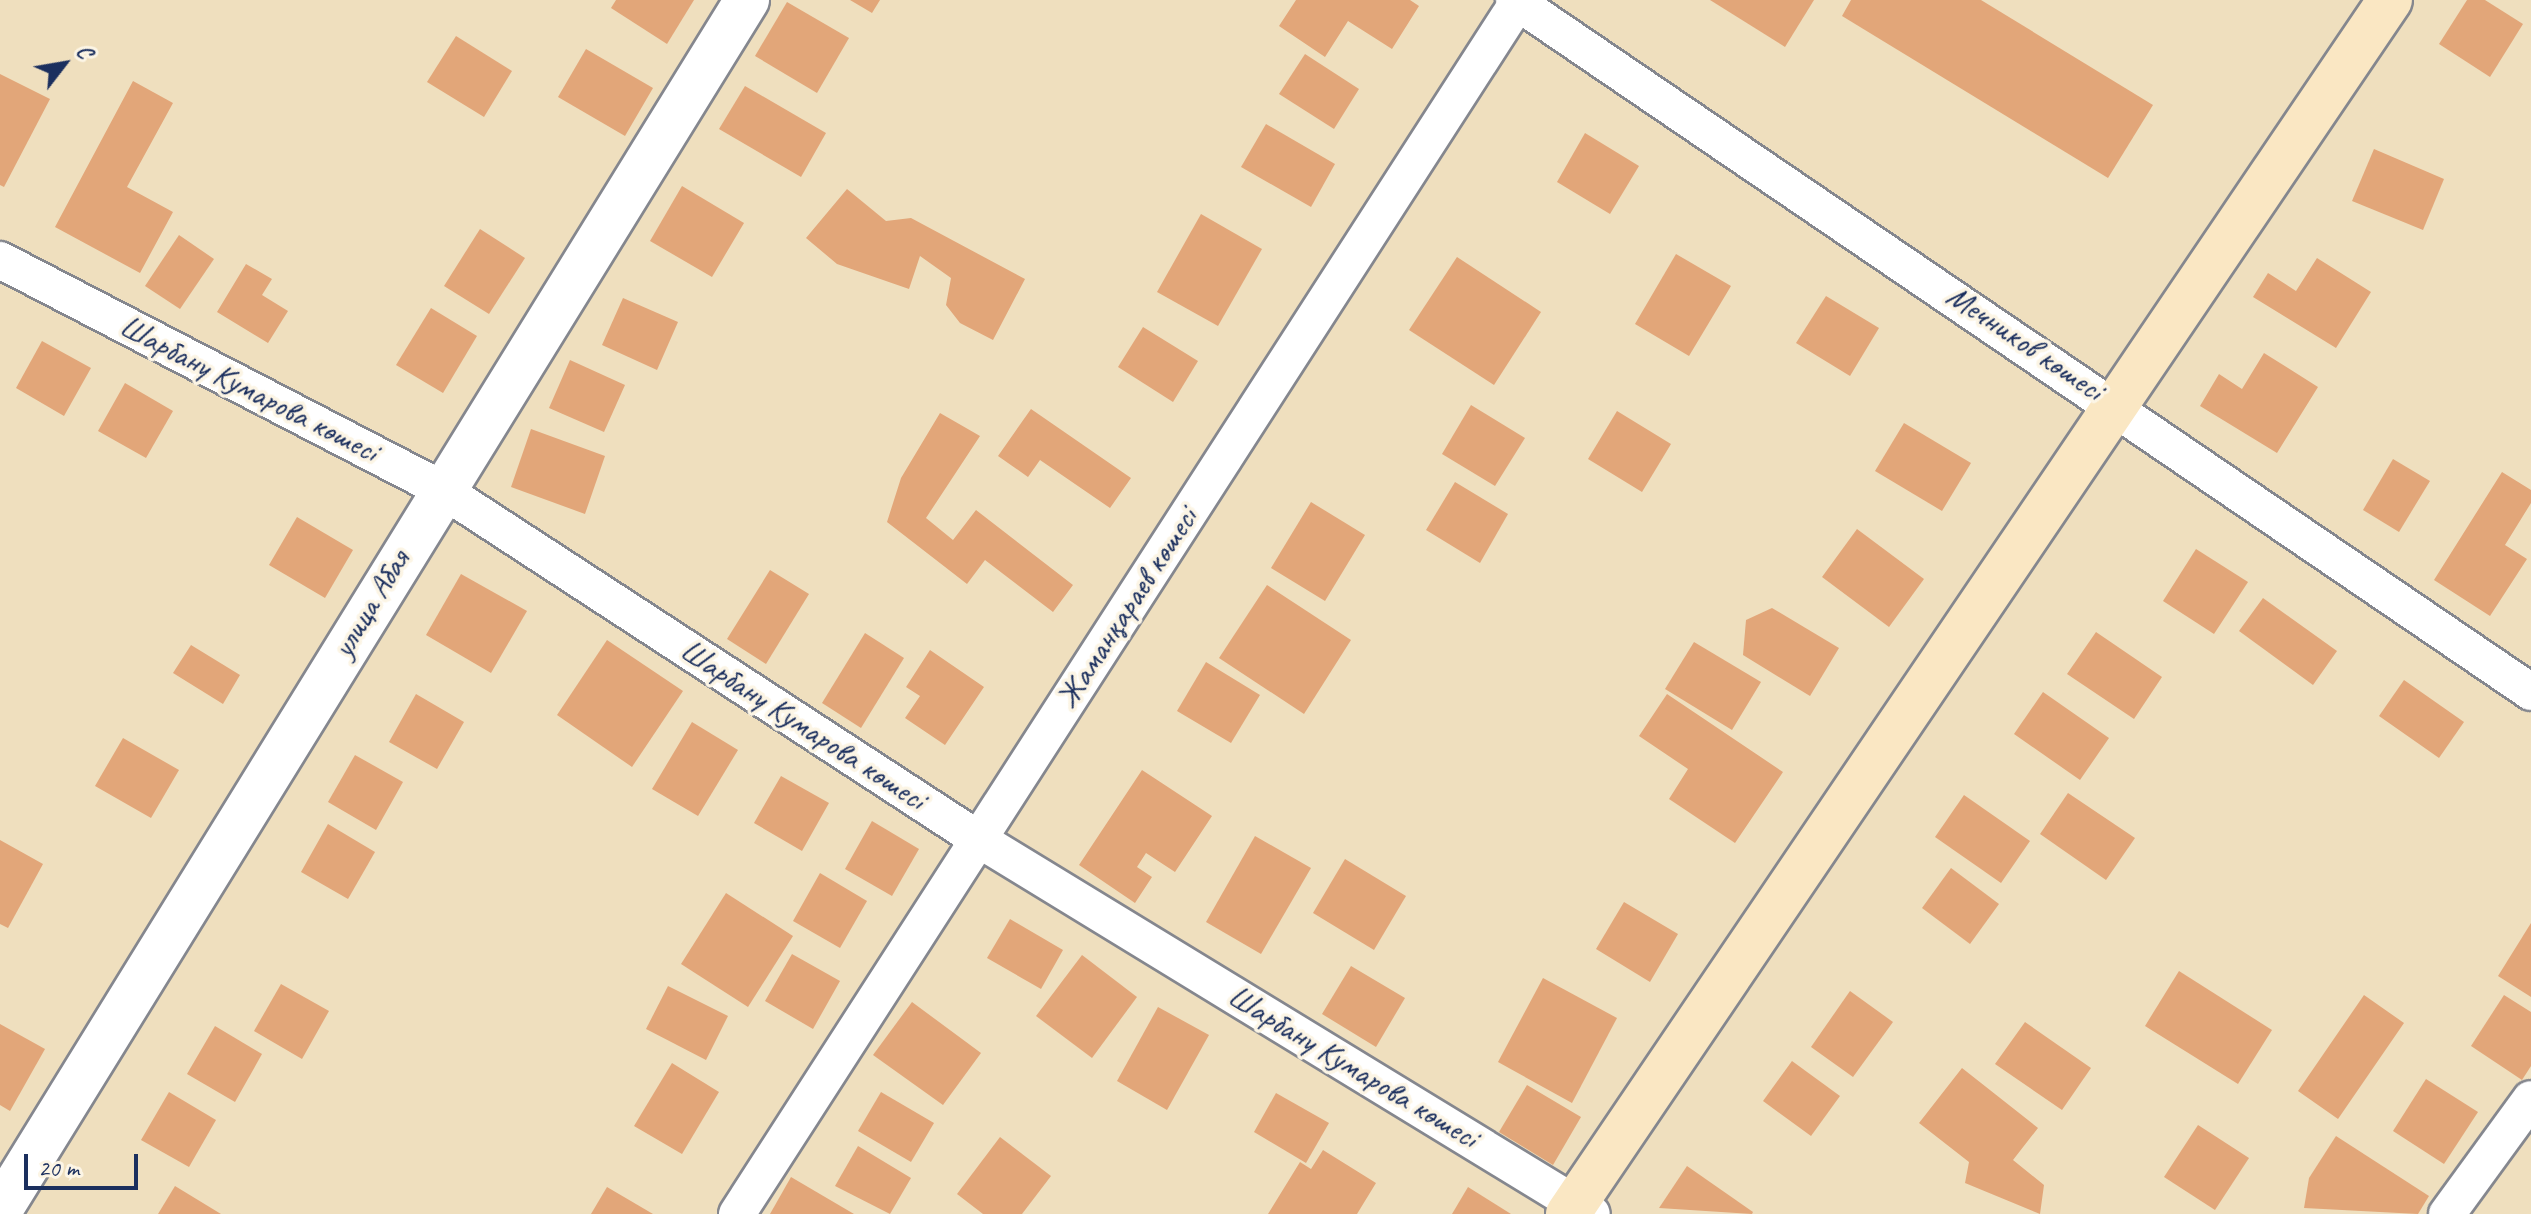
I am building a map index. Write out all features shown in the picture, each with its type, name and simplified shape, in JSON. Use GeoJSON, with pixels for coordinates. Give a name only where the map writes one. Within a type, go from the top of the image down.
{"type":"FeatureCollection","features":[{"type":"Feature","properties":{"kind":"main road"},"geometry":{"type":"LineString","coordinates":[[1579,1210],[2390,0]]}},
{"type":"Feature","properties":{"kind":"street","name":"улица Абая"},"geometry":{"type":"LineString","coordinates":[[0,1210],[441,489],[747,0]]}},
{"type":"Feature","properties":{"kind":"street","name":"Мечников көшесі"},"geometry":{"type":"LineString","coordinates":[[1516,1],[2528,683]]}},
{"type":"Feature","properties":{"kind":"street","name":"Жаманқараев көшесі"},"geometry":{"type":"LineString","coordinates":[[737,1214],[1516,1]]}},
{"type":"Feature","properties":{"kind":"street","name":"Шарбану Кумарова көшесі"},"geometry":{"type":"LineString","coordinates":[[0,260],[441,489],[978,839],[1579,1210]]}},
{"type":"Feature","properties":{"kind":"street"},"geometry":{"type":"LineString","coordinates":[[2447,1214],[2531,1099]]}},
{"type":"Feature","properties":{"kind":"building"},"geometry":{"type":"Polygon","coordinates":[[[616,0],[694,0],[667,44],[611,8],[616,0]]]}},
{"type":"Feature","properties":{"kind":"building"},"geometry":{"type":"Polygon","coordinates":[[[850,0],[880,0],[872,13],[850,0]]]}},
{"type":"Feature","properties":{"kind":"building"},"geometry":{"type":"Polygon","coordinates":[[[1296,0],[1410,0],[1419,6],[1392,49],[1348,21],[1325,57],[1279,26],[1296,0]]]}},
{"type":"Feature","properties":{"kind":"building"},"geometry":{"type":"Polygon","coordinates":[[[1710,0],[1814,0],[1785,47],[1710,0]]]}},
{"type":"Feature","properties":{"kind":"building"},"geometry":{"type":"Polygon","coordinates":[[[1851,0],[1981,0],[2153,105],[2108,178],[1842,16],[1851,0]]]}},
{"type":"Feature","properties":{"kind":"building"},"geometry":{"type":"Polygon","coordinates":[[[2467,0],[2485,0],[2523,24],[2490,77],[2439,44],[2467,0]]]}},
{"type":"Feature","properties":{"kind":"building"},"geometry":{"type":"Polygon","coordinates":[[[787,2],[849,38],[817,93],[755,56],[787,2]]]}},
{"type":"Feature","properties":{"kind":"building"},"geometry":{"type":"Polygon","coordinates":[[[456,36],[512,71],[484,117],[427,82],[456,36]]]}},
{"type":"Feature","properties":{"kind":"building"},"geometry":{"type":"Polygon","coordinates":[[[586,49],[653,88],[625,136],[558,97],[586,49]]]}},
{"type":"Feature","properties":{"kind":"building"},"geometry":{"type":"Polygon","coordinates":[[[1305,54],[1359,89],[1334,129],[1279,94],[1305,54]]]}},
{"type":"Feature","properties":{"kind":"building"},"geometry":{"type":"Polygon","coordinates":[[[0,74],[50,99],[4,187],[0,185],[0,74]]]}},
{"type":"Feature","properties":{"kind":"building"},"geometry":{"type":"Polygon","coordinates":[[[133,81],[173,103],[127,187],[173,212],[140,273],[55,227],[133,81]]]}},
{"type":"Feature","properties":{"kind":"building"},"geometry":{"type":"Polygon","coordinates":[[[745,86],[826,133],[801,177],[719,129],[745,86]]]}},
{"type":"Feature","properties":{"kind":"building"},"geometry":{"type":"Polygon","coordinates":[[[1266,124],[1335,164],[1311,207],[1241,167],[1266,124]]]}},
{"type":"Feature","properties":{"kind":"building"},"geometry":{"type":"Polygon","coordinates":[[[1585,133],[1639,166],[1610,214],[1557,182],[1585,133]]]}},
{"type":"Feature","properties":{"kind":"building"},"geometry":{"type":"Polygon","coordinates":[[[2374,149],[2444,179],[2423,230],[2352,201],[2374,149]]]}},
{"type":"Feature","properties":{"kind":"building"},"geometry":{"type":"Polygon","coordinates":[[[682,186],[744,223],[712,277],[650,241],[682,186]]]}},
{"type":"Feature","properties":{"kind":"building"},"geometry":{"type":"Polygon","coordinates":[[[847,189],[886,221],[911,218],[1025,279],[993,340],[960,323],[946,305],[951,278],[920,256],[909,289],[837,264],[806,238],[847,189]]]}},
{"type":"Feature","properties":{"kind":"building"},"geometry":{"type":"Polygon","coordinates":[[[1201,214],[1262,249],[1218,326],[1157,292],[1201,214]]]}},
{"type":"Feature","properties":{"kind":"building"},"geometry":{"type":"Polygon","coordinates":[[[480,229],[525,258],[489,314],[444,286],[480,229]]]}},
{"type":"Feature","properties":{"kind":"building"},"geometry":{"type":"Polygon","coordinates":[[[179,235],[214,259],[180,309],[145,286],[179,235]]]}},
{"type":"Feature","properties":{"kind":"building"},"geometry":{"type":"Polygon","coordinates":[[[1676,254],[1731,286],[1689,356],[1635,324],[1676,254]]]}},
{"type":"Feature","properties":{"kind":"building"},"geometry":{"type":"Polygon","coordinates":[[[1457,257],[1541,312],[1494,385],[1409,330],[1457,257]]]}},
{"type":"Feature","properties":{"kind":"building"},"geometry":{"type":"Polygon","coordinates":[[[2317,258],[2371,292],[2336,348],[2253,297],[2268,273],[2296,291],[2317,258]]]}},
{"type":"Feature","properties":{"kind":"building"},"geometry":{"type":"Polygon","coordinates":[[[246,264],[272,279],[262,295],[288,311],[268,343],[217,312],[246,264]]]}},
{"type":"Feature","properties":{"kind":"building"},"geometry":{"type":"Polygon","coordinates":[[[1826,296],[1879,328],[1850,376],[1796,343],[1826,296]]]}},
{"type":"Feature","properties":{"kind":"building"},"geometry":{"type":"Polygon","coordinates":[[[623,298],[678,322],[657,370],[602,345],[623,298]]]}},
{"type":"Feature","properties":{"kind":"building"},"geometry":{"type":"Polygon","coordinates":[[[431,308],[477,336],[443,393],[396,365],[431,308]]]}},
{"type":"Feature","properties":{"kind":"building"},"geometry":{"type":"Polygon","coordinates":[[[1143,327],[1198,361],[1173,402],[1118,367],[1143,327]]]}},
{"type":"Feature","properties":{"kind":"building"},"geometry":{"type":"Polygon","coordinates":[[[42,341],[91,368],[64,416],[16,388],[42,341]]]}},
{"type":"Feature","properties":{"kind":"building"},"geometry":{"type":"Polygon","coordinates":[[[2264,353],[2318,387],[2277,453],[2200,406],[2219,374],[2242,389],[2264,353]]]}},
{"type":"Feature","properties":{"kind":"building"},"geometry":{"type":"Polygon","coordinates":[[[570,360],[625,385],[604,432],[549,408],[570,360]]]}},
{"type":"Feature","properties":{"kind":"building"},"geometry":{"type":"Polygon","coordinates":[[[125,383],[173,411],[146,458],[98,431],[125,383]]]}},
{"type":"Feature","properties":{"kind":"building"},"geometry":{"type":"Polygon","coordinates":[[[1471,405],[1525,438],[1495,486],[1442,454],[1471,405]]]}},
{"type":"Feature","properties":{"kind":"building"},"geometry":{"type":"Polygon","coordinates":[[[1031,409],[1131,478],[1110,508],[1040,460],[1028,477],[998,456],[1031,409]]]}},
{"type":"Feature","properties":{"kind":"building"},"geometry":{"type":"Polygon","coordinates":[[[1617,411],[1671,444],[1642,492],[1588,459],[1617,411]]]}},
{"type":"Feature","properties":{"kind":"building"},"geometry":{"type":"Polygon","coordinates":[[[940,413],[980,436],[926,518],[953,540],[976,510],[1073,585],[1053,612],[985,560],[967,584],[887,522],[901,478],[940,413]]]}},
{"type":"Feature","properties":{"kind":"building"},"geometry":{"type":"Polygon","coordinates":[[[1904,423],[1971,463],[1942,511],[1875,471],[1904,423]]]}},
{"type":"Feature","properties":{"kind":"building"},"geometry":{"type":"Polygon","coordinates":[[[531,429],[605,456],[585,514],[511,487],[531,429]]]}},
{"type":"Feature","properties":{"kind":"building"},"geometry":{"type":"Polygon","coordinates":[[[2393,459],[2430,481],[2399,532],[2363,510],[2393,459]]]}},
{"type":"Feature","properties":{"kind":"building"},"geometry":{"type":"Polygon","coordinates":[[[2502,472],[2531,490],[2531,503],[2505,545],[2527,559],[2490,616],[2434,580],[2502,472]]]}},
{"type":"Feature","properties":{"kind":"building"},"geometry":{"type":"Polygon","coordinates":[[[1455,482],[1508,514],[1480,563],[1426,530],[1455,482]]]}},
{"type":"Feature","properties":{"kind":"building"},"geometry":{"type":"Polygon","coordinates":[[[1311,502],[1365,535],[1325,601],[1271,568],[1311,502]]]}},
{"type":"Feature","properties":{"kind":"building"},"geometry":{"type":"Polygon","coordinates":[[[297,517],[353,550],[325,598],[269,565],[297,517]]]}},
{"type":"Feature","properties":{"kind":"building"},"geometry":{"type":"Polygon","coordinates":[[[1857,529],[1924,579],[1889,627],[1822,577],[1857,529]]]}},
{"type":"Feature","properties":{"kind":"building"},"geometry":{"type":"Polygon","coordinates":[[[2196,549],[2248,582],[2214,634],[2163,601],[2196,549]]]}},
{"type":"Feature","properties":{"kind":"building"},"geometry":{"type":"Polygon","coordinates":[[[770,570],[809,594],[766,664],[727,639],[770,570]]]}},
{"type":"Feature","properties":{"kind":"building"},"geometry":{"type":"Polygon","coordinates":[[[461,574],[527,611],[491,673],[426,635],[461,574]]]}},
{"type":"Feature","properties":{"kind":"building"},"geometry":{"type":"Polygon","coordinates":[[[1267,585],[1351,640],[1304,714],[1219,658],[1267,585]]]}},
{"type":"Feature","properties":{"kind":"building"},"geometry":{"type":"Polygon","coordinates":[[[2263,598],[2337,651],[2313,685],[2239,631],[2263,598]]]}},
{"type":"Feature","properties":{"kind":"building"},"geometry":{"type":"Polygon","coordinates":[[[1772,608],[1839,648],[1810,696],[1743,655],[1746,620],[1772,608]]]}},
{"type":"Feature","properties":{"kind":"building"},"geometry":{"type":"Polygon","coordinates":[[[2096,632],[2162,677],[2134,719],[2067,674],[2096,632]]]}},
{"type":"Feature","properties":{"kind":"building"},"geometry":{"type":"Polygon","coordinates":[[[865,633],[904,658],[861,728],[822,703],[865,633]]]}},
{"type":"Feature","properties":{"kind":"building"},"geometry":{"type":"Polygon","coordinates":[[[607,640],[683,691],[632,767],[557,715],[607,640]]]}},
{"type":"Feature","properties":{"kind":"building"},"geometry":{"type":"Polygon","coordinates":[[[1694,642],[1761,682],[1732,730],[1665,689],[1694,642]]]}},
{"type":"Feature","properties":{"kind":"building"},"geometry":{"type":"Polygon","coordinates":[[[191,645],[240,675],[223,704],[173,673],[191,645]]]}},
{"type":"Feature","properties":{"kind":"building"},"geometry":{"type":"Polygon","coordinates":[[[930,650],[984,687],[945,745],[905,718],[920,696],[906,687],[930,650]]]}},
{"type":"Feature","properties":{"kind":"building"},"geometry":{"type":"Polygon","coordinates":[[[1206,662],[1260,695],[1231,743],[1177,711],[1206,662]]]}},
{"type":"Feature","properties":{"kind":"building"},"geometry":{"type":"Polygon","coordinates":[[[2404,680],[2464,722],[2439,758],[2379,716],[2404,680]]]}},
{"type":"Feature","properties":{"kind":"building"},"geometry":{"type":"Polygon","coordinates":[[[2043,692],[2109,738],[2080,780],[2014,734],[2043,692]]]}},
{"type":"Feature","properties":{"kind":"building"},"geometry":{"type":"Polygon","coordinates":[[[416,694],[464,722],[437,769],[389,742],[416,694]]]}},
{"type":"Feature","properties":{"kind":"building"},"geometry":{"type":"Polygon","coordinates":[[[1667,694],[1783,772],[1735,843],[1669,799],[1688,769],[1639,736],[1667,694]]]}},
{"type":"Feature","properties":{"kind":"building"},"geometry":{"type":"Polygon","coordinates":[[[692,722],[738,750],[698,816],[652,789],[692,722]]]}},
{"type":"Feature","properties":{"kind":"building"},"geometry":{"type":"Polygon","coordinates":[[[123,738],[179,770],[151,818],[95,786],[123,738]]]}},
{"type":"Feature","properties":{"kind":"building"},"geometry":{"type":"Polygon","coordinates":[[[355,755],[403,782],[376,830],[328,802],[355,755]]]}},
{"type":"Feature","properties":{"kind":"building"},"geometry":{"type":"Polygon","coordinates":[[[1142,770],[1212,816],[1175,872],[1146,853],[1137,867],[1152,877],[1135,903],[1079,865],[1142,770]]]}},
{"type":"Feature","properties":{"kind":"building"},"geometry":{"type":"Polygon","coordinates":[[[781,776],[829,803],[802,851],[754,823],[781,776]]]}},
{"type":"Feature","properties":{"kind":"building"},"geometry":{"type":"Polygon","coordinates":[[[2068,793],[2135,838],[2106,880],[2040,834],[2068,793]]]}},
{"type":"Feature","properties":{"kind":"building"},"geometry":{"type":"Polygon","coordinates":[[[1964,795],[2030,841],[2001,883],[1935,837],[1964,795]]]}},
{"type":"Feature","properties":{"kind":"building"},"geometry":{"type":"Polygon","coordinates":[[[872,821],[919,849],[892,896],[845,869],[872,821]]]}},
{"type":"Feature","properties":{"kind":"building"},"geometry":{"type":"Polygon","coordinates":[[[328,824],[375,852],[348,899],[301,872],[328,824]]]}},
{"type":"Feature","properties":{"kind":"building"},"geometry":{"type":"Polygon","coordinates":[[[1255,836],[1311,868],[1261,954],[1206,922],[1255,836]]]}},
{"type":"Feature","properties":{"kind":"building"},"geometry":{"type":"Polygon","coordinates":[[[0,840],[43,864],[8,928],[0,924],[0,840]]]}},
{"type":"Feature","properties":{"kind":"building"},"geometry":{"type":"Polygon","coordinates":[[[1345,859],[1406,896],[1374,950],[1313,913],[1345,859]]]}},
{"type":"Feature","properties":{"kind":"building"},"geometry":{"type":"Polygon","coordinates":[[[1951,868],[1999,904],[1970,944],[1922,908],[1951,868]]]}},
{"type":"Feature","properties":{"kind":"building"},"geometry":{"type":"Polygon","coordinates":[[[820,873],[867,901],[840,948],[793,921],[820,873]]]}},
{"type":"Feature","properties":{"kind":"building"},"geometry":{"type":"Polygon","coordinates":[[[726,893],[793,936],[748,1007],[681,964],[726,893]]]}},
{"type":"Feature","properties":{"kind":"building"},"geometry":{"type":"Polygon","coordinates":[[[1624,902],[1678,934],[1650,982],[1596,949],[1624,902]]]}},
{"type":"Feature","properties":{"kind":"building"},"geometry":{"type":"Polygon","coordinates":[[[1010,919],[1063,950],[1041,989],[987,958],[1010,919]]]}},
{"type":"Feature","properties":{"kind":"building"},"geometry":{"type":"Polygon","coordinates":[[[2531,923],[2531,997],[2498,976],[2531,923]]]}},
{"type":"Feature","properties":{"kind":"building"},"geometry":{"type":"Polygon","coordinates":[[[792,954],[840,981],[813,1029],[765,1001],[792,954]]]}},
{"type":"Feature","properties":{"kind":"building"},"geometry":{"type":"Polygon","coordinates":[[[1082,955],[1137,997],[1092,1058],[1036,1016],[1082,955]]]}},
{"type":"Feature","properties":{"kind":"building"},"geometry":{"type":"Polygon","coordinates":[[[1351,966],[1405,998],[1376,1047],[1322,1014],[1351,966]]]}},
{"type":"Feature","properties":{"kind":"building"},"geometry":{"type":"Polygon","coordinates":[[[2179,971],[2272,1030],[2238,1084],[2145,1026],[2179,971]]]}},
{"type":"Feature","properties":{"kind":"building"},"geometry":{"type":"Polygon","coordinates":[[[1543,978],[1617,1018],[1572,1103],[1498,1062],[1543,978]]]}},
{"type":"Feature","properties":{"kind":"building"},"geometry":{"type":"Polygon","coordinates":[[[281,984],[329,1011],[302,1059],[254,1031],[281,984]]]}},
{"type":"Feature","properties":{"kind":"building"},"geometry":{"type":"Polygon","coordinates":[[[668,986],[728,1016],[706,1060],[646,1029],[668,986]]]}},
{"type":"Feature","properties":{"kind":"building"},"geometry":{"type":"Polygon","coordinates":[[[1850,991],[1893,1022],[1853,1077],[1811,1047],[1850,991]]]}},
{"type":"Feature","properties":{"kind":"building"},"geometry":{"type":"Polygon","coordinates":[[[2364,995],[2404,1023],[2338,1119],[2298,1091],[2364,995]]]}},
{"type":"Feature","properties":{"kind":"building"},"geometry":{"type":"Polygon","coordinates":[[[2504,995],[2531,1012],[2531,1066],[2522,1080],[2471,1046],[2504,995]]]}},
{"type":"Feature","properties":{"kind":"building"},"geometry":{"type":"Polygon","coordinates":[[[912,1002],[981,1053],[943,1105],[873,1055],[912,1002]]]}},
{"type":"Feature","properties":{"kind":"building"},"geometry":{"type":"Polygon","coordinates":[[[1158,1007],[1209,1035],[1167,1110],[1117,1081],[1158,1007]]]}},
{"type":"Feature","properties":{"kind":"building"},"geometry":{"type":"Polygon","coordinates":[[[2025,1022],[2091,1068],[2062,1110],[1995,1064],[2025,1022]]]}},
{"type":"Feature","properties":{"kind":"building"},"geometry":{"type":"Polygon","coordinates":[[[0,1024],[45,1049],[10,1111],[0,1105],[0,1024]]]}},
{"type":"Feature","properties":{"kind":"building"},"geometry":{"type":"Polygon","coordinates":[[[215,1026],[262,1054],[235,1102],[187,1074],[215,1026]]]}},
{"type":"Feature","properties":{"kind":"building"},"geometry":{"type":"Polygon","coordinates":[[[1792,1061],[1840,1096],[1811,1136],[1763,1101],[1792,1061]]]}},
{"type":"Feature","properties":{"kind":"building"},"geometry":{"type":"Polygon","coordinates":[[[672,1063],[719,1092],[682,1154],[634,1126],[672,1063]]]}},
{"type":"Feature","properties":{"kind":"building"},"geometry":{"type":"Polygon","coordinates":[[[1962,1068],[2038,1128],[2013,1160],[2044,1185],[2040,1214],[1965,1183],[1969,1162],[1919,1123],[1962,1068]]]}},
{"type":"Feature","properties":{"kind":"building"},"geometry":{"type":"Polygon","coordinates":[[[2426,1079],[2478,1112],[2444,1164],[2393,1131],[2426,1079]]]}},
{"type":"Feature","properties":{"kind":"building"},"geometry":{"type":"Polygon","coordinates":[[[1527,1085],[1581,1117],[1553,1165],[1499,1132],[1527,1085]]]}},
{"type":"Feature","properties":{"kind":"building"},"geometry":{"type":"Polygon","coordinates":[[[169,1092],[216,1120],[189,1167],[141,1140],[169,1092]]]}},
{"type":"Feature","properties":{"kind":"building"},"geometry":{"type":"Polygon","coordinates":[[[881,1092],[934,1123],[911,1162],[858,1131],[881,1092]]]}},
{"type":"Feature","properties":{"kind":"building"},"geometry":{"type":"Polygon","coordinates":[[[1276,1093],[1329,1123],[1306,1163],[1254,1132],[1276,1093]]]}},
{"type":"Feature","properties":{"kind":"building"},"geometry":{"type":"Polygon","coordinates":[[[2198,1125],[2249,1158],[2215,1210],[2164,1177],[2198,1125]]]}},
{"type":"Feature","properties":{"kind":"building"},"geometry":{"type":"Polygon","coordinates":[[[2336,1136],[2429,1196],[2418,1214],[2304,1208],[2309,1178],[2336,1136]]]}},
{"type":"Feature","properties":{"kind":"building"},"geometry":{"type":"Polygon","coordinates":[[[1000,1137],[1051,1176],[1022,1214],[983,1214],[957,1194],[1000,1137]]]}},
{"type":"Feature","properties":{"kind":"building"},"geometry":{"type":"Polygon","coordinates":[[[858,1146],[911,1178],[890,1214],[835,1186],[858,1146]]]}},
{"type":"Feature","properties":{"kind":"building"},"geometry":{"type":"Polygon","coordinates":[[[1323,1150],[1376,1183],[1357,1214],[1268,1214],[1300,1162],[1311,1169],[1323,1150]]]}},
{"type":"Feature","properties":{"kind":"building"},"geometry":{"type":"Polygon","coordinates":[[[1687,1166],[1753,1212],[1752,1214],[1659,1208],[1687,1166]]]}},
{"type":"Feature","properties":{"kind":"building"},"geometry":{"type":"Polygon","coordinates":[[[791,1177],[854,1214],[770,1214],[791,1177]]]}},
{"type":"Feature","properties":{"kind":"building"},"geometry":{"type":"Polygon","coordinates":[[[175,1186],[221,1214],[158,1214],[175,1186]]]}},
{"type":"Feature","properties":{"kind":"building"},"geometry":{"type":"Polygon","coordinates":[[[607,1187],[653,1214],[591,1214],[607,1187]]]}},
{"type":"Feature","properties":{"kind":"building"},"geometry":{"type":"Polygon","coordinates":[[[1468,1187],[1511,1214],[1452,1214],[1468,1187]]]}}]}
